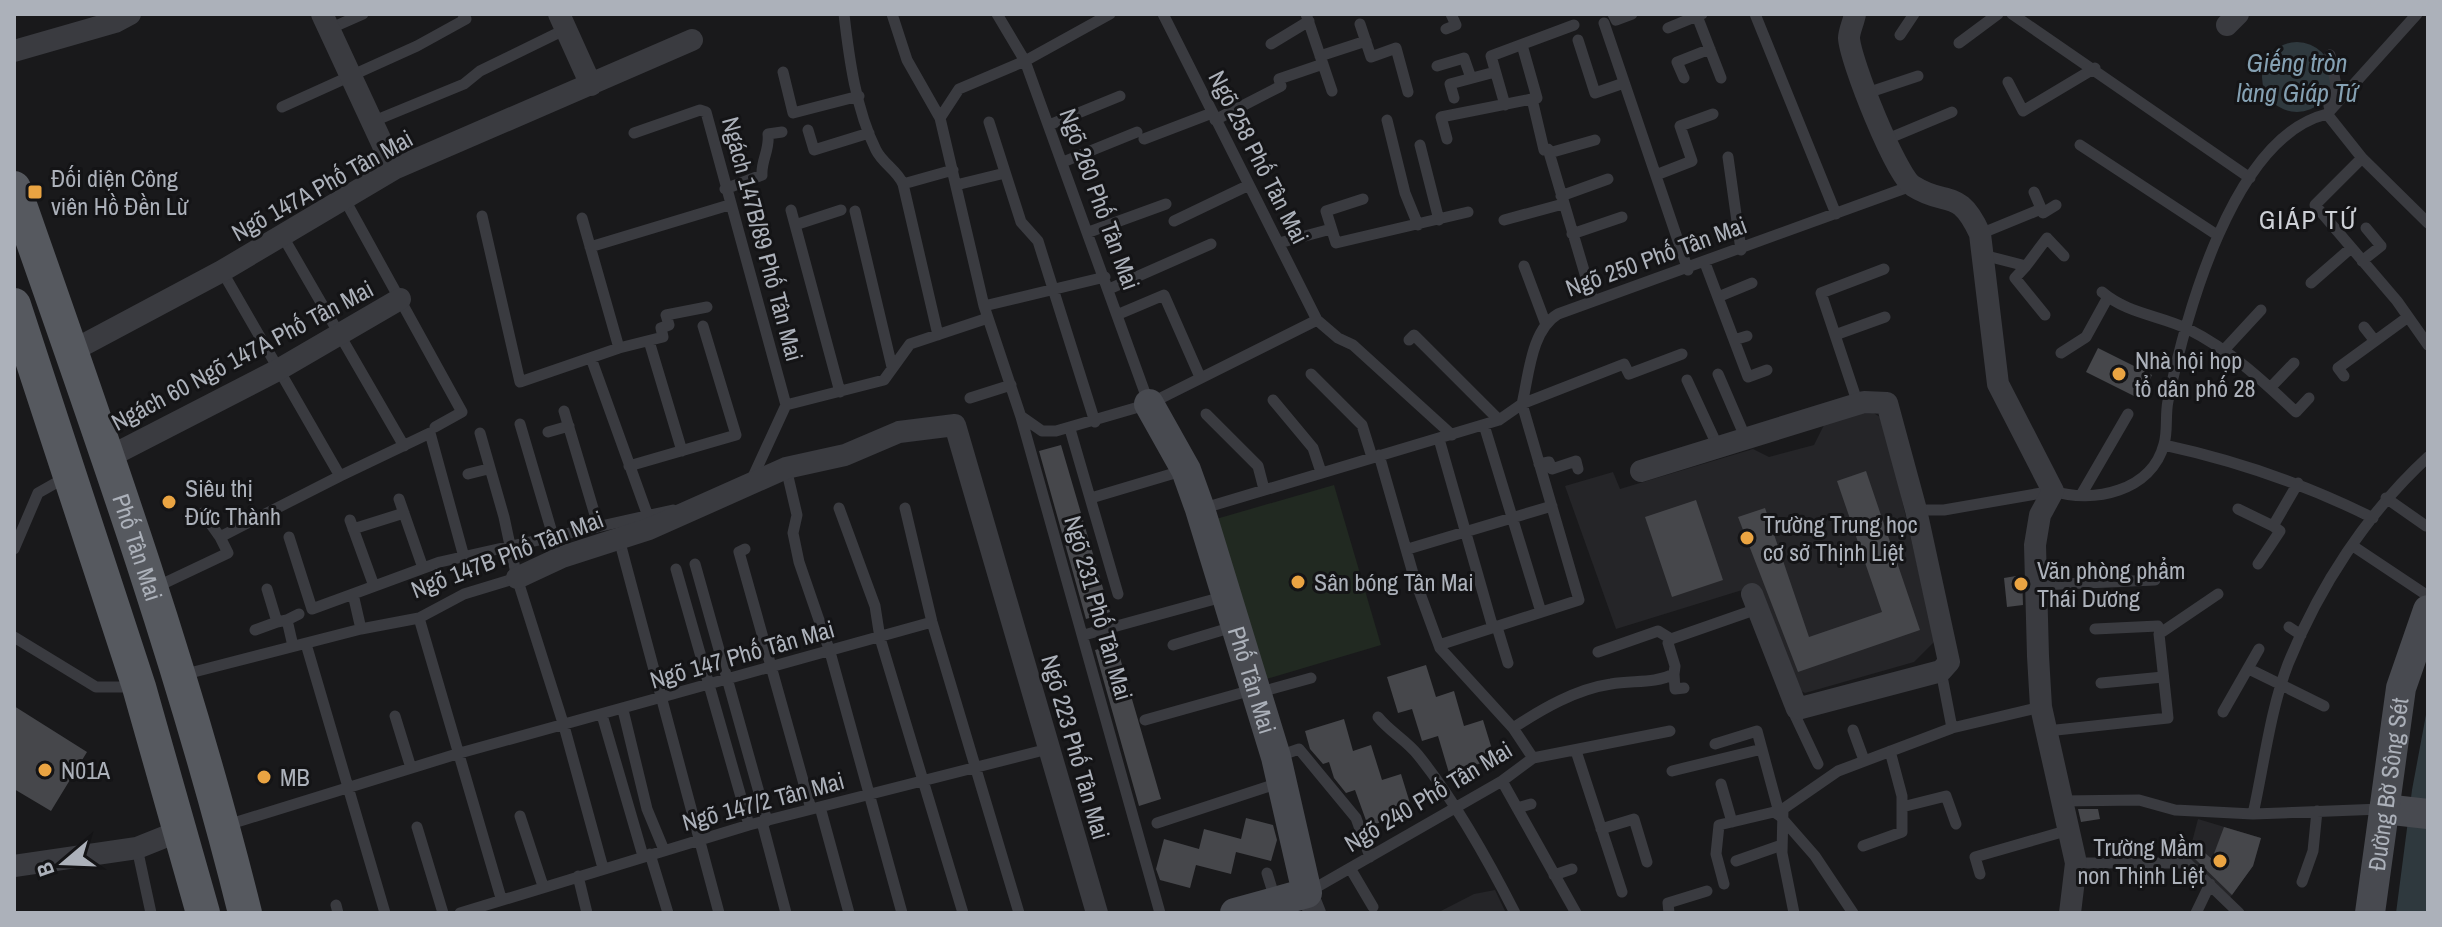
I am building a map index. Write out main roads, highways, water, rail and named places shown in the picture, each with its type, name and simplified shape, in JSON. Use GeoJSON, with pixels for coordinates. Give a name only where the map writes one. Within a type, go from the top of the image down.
{"type":"FeatureCollection","features":[{"type":"Feature","properties":{"kind":"main road","name":"Phố Tân Mai"},"geometry":{"type":"LineString","coordinates":[[14,188],[109,457],[224,826],[245,913]]}},
{"type":"Feature","properties":{"kind":"main road","name":"Phố Tân Mai"},"geometry":{"type":"LineString","coordinates":[[14,305],[139,687],[182,830],[203,913]]}},
{"type":"Feature","properties":{"kind":"main road"},"geometry":{"type":"LineString","coordinates":[[139,687],[178,676]]}},
{"type":"Feature","properties":{"kind":"water","name":"Giếng tròn làng Giáp Tứ"},"geometry":{"type":"Polygon","coordinates":[[[2304,42],[2326,57],[2332,77],[2330,91],[2322,102],[2311,110],[2290,112],[2272,102],[2264,91],[2262,70],[2272,52],[2283,44],[2304,42]]]}},
{"type":"Feature","properties":{"kind":"water"},"geometry":{"type":"Polygon","coordinates":[[[2428,704],[2428,913],[2396,913],[2412,790],[2428,704]]]}},
{"type":"Feature","properties":{"kind":"place","name":"Đối diện Công viên Hồ Đền Lừ"},"geometry":{"type":"Point","coordinates":[35,192]}},
{"type":"Feature","properties":{"kind":"place","name":"Nhà hội họp tổ dân phố 28"},"geometry":{"type":"Point","coordinates":[2119,374]}},
{"type":"Feature","properties":{"kind":"place","name":"Siêu thị Đức Thành"},"geometry":{"type":"Point","coordinates":[169,502]}},
{"type":"Feature","properties":{"kind":"place","name":"Trường Trung học cơ sở Thịnh Liệt"},"geometry":{"type":"Point","coordinates":[1747,538]}},
{"type":"Feature","properties":{"kind":"place","name":"Sân bóng Tân Mai"},"geometry":{"type":"Point","coordinates":[1298,582]}},
{"type":"Feature","properties":{"kind":"place","name":"Văn phòng phẩm Thái Dương"},"geometry":{"type":"Point","coordinates":[2021,584]}},
{"type":"Feature","properties":{"kind":"place","name":"N01A"},"geometry":{"type":"Point","coordinates":[45,770]}},
{"type":"Feature","properties":{"kind":"place","name":"MB"},"geometry":{"type":"Point","coordinates":[264,777]}},
{"type":"Feature","properties":{"kind":"place","name":"Trường Mầm non Thịnh Liệt"},"geometry":{"type":"Point","coordinates":[2220,861]}},
{"type":"Feature","properties":{"kind":"district","name":"GIÁP TỨ"},"geometry":{"type":"Point","coordinates":[2308,219]}}]}
